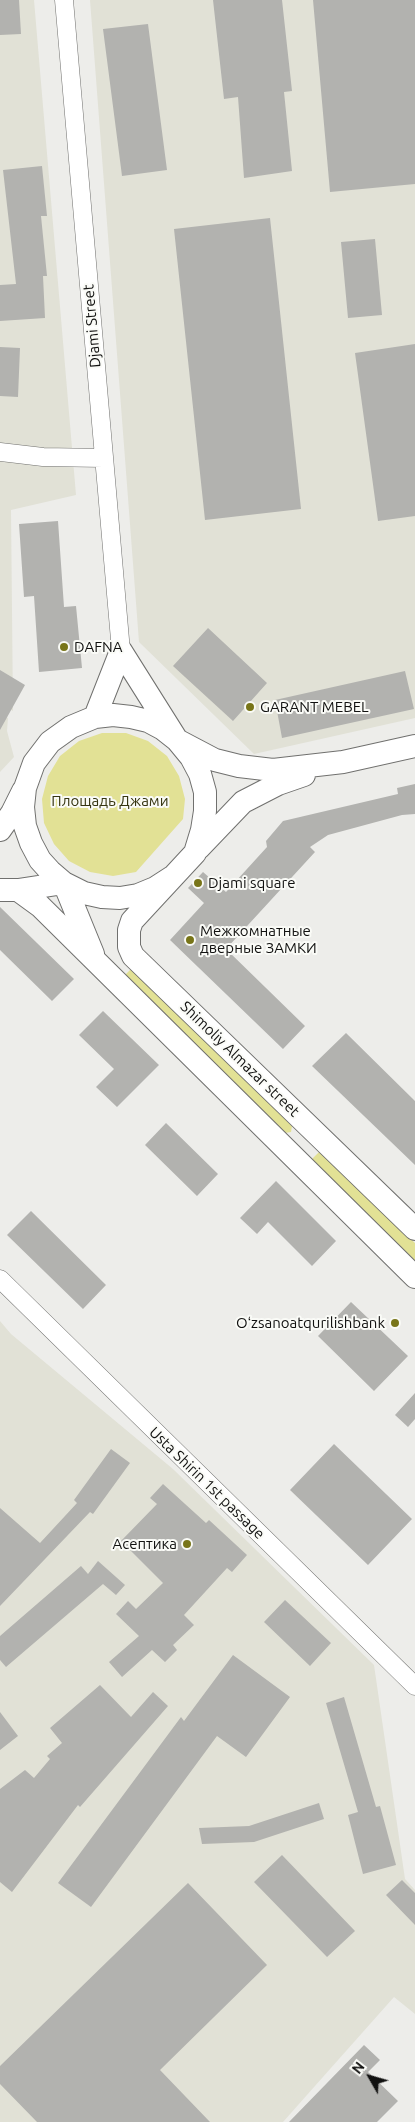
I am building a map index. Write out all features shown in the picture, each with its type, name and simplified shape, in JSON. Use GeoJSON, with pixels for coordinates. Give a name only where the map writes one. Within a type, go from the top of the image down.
{"type":"FeatureCollection","features":[{"type":"Feature","properties":{"kind":"main road"},"geometry":{"type":"LineString","coordinates":[[95,718],[121,651]]}},
{"type":"Feature","properties":{"kind":"main road"},"geometry":{"type":"LineString","coordinates":[[121,651],[177,740],[191,757],[200,774],[205,792],[205,811],[202,830],[195,852]]}},
{"type":"Feature","properties":{"kind":"main road"},"geometry":{"type":"LineString","coordinates":[[0,830],[12,813],[25,788],[34,764],[50,742],[71,726],[95,718],[113,715],[139,719],[164,730],[177,740],[215,760],[239,766],[273,770],[343,762],[415,746]]}},
{"type":"Feature","properties":{"kind":"main road","name":"Shimoliy Almazar street"},"geometry":{"type":"LineString","coordinates":[[343,762],[256,794],[233,811],[132,921],[128,930],[129,947],[134,956],[415,1229]]}},
{"type":"Feature","properties":{"kind":"main road"},"geometry":{"type":"LineString","coordinates":[[25,788],[23,807],[25,826],[31,844],[40,860],[64,883],[84,893],[120,898],[138,895],[156,888],[172,877]]}},
{"type":"Feature","properties":{"kind":"main road"},"geometry":{"type":"LineString","coordinates":[[9,890],[64,883]]}},
{"type":"Feature","properties":{"kind":"main road"},"geometry":{"type":"LineString","coordinates":[[64,883],[97,963]]}},
{"type":"Feature","properties":{"kind":"main road"},"geometry":{"type":"LineString","coordinates":[[9,890],[40,906],[415,1277]]}},
{"type":"Feature","properties":{"kind":"main road"},"geometry":{"type":"LineString","coordinates":[[290,1154],[313,1130]]}},
{"type":"Feature","properties":{"kind":"street","name":"Djami Street"},"geometry":{"type":"LineString","coordinates":[[64,0],[121,651]]}},
{"type":"Feature","properties":{"kind":"street"},"geometry":{"type":"LineString","coordinates":[[0,452],[43,457],[103,458]]}},
{"type":"Feature","properties":{"kind":"street","name":"Usta Shirin 1st passage"},"geometry":{"type":"LineString","coordinates":[[0,1279],[415,1686]]}},
{"type":"Feature","properties":{"kind":"shaded area"},"geometry":{"type":"Polygon","coordinates":[[[0,0],[34,0],[76,495],[11,510],[13,711],[0,704],[0,0]]]}},
{"type":"Feature","properties":{"kind":"shaded area"},"geometry":{"type":"Polygon","coordinates":[[[90,0],[415,0],[415,718],[254,754],[139,642],[90,0]]]}},
{"type":"Feature","properties":{"kind":"shaded area"},"geometry":{"type":"Polygon","coordinates":[[[0,714],[8,718],[7,731],[14,757],[0,772],[0,714]]]}},
{"type":"Feature","properties":{"kind":"shaded area"},"geometry":{"type":"Polygon","coordinates":[[[0,1321],[11,1334],[173,1469],[374,1665],[405,1879],[415,1890],[415,2014],[394,1997],[283,2122],[0,2122],[0,1321]]]}},
{"type":"Feature","properties":{"kind":"green space","name":"Площадь Джами"},"geometry":{"type":"Polygon","coordinates":[[[102,733],[126,733],[148,741],[167,756],[179,776],[185,799],[183,819],[136,872],[113,876],[90,872],[69,861],[54,844],[44,823],[42,799],[48,776],[60,756],[79,741],[102,733]]]}},
{"type":"Feature","properties":{"kind":"green space"},"geometry":{"type":"Polygon","coordinates":[[[132,968],[292,1126],[291,1132],[285,1133],[124,976],[132,968]]]}},
{"type":"Feature","properties":{"kind":"green space"},"geometry":{"type":"Polygon","coordinates":[[[320,1151],[415,1243],[415,1261],[311,1160],[320,1151]]]}},
{"type":"Feature","properties":{"kind":"building"},"geometry":{"type":"Polygon","coordinates":[[[0,0],[19,0],[21,34],[0,35],[0,0]]]}},
{"type":"Feature","properties":{"kind":"building"},"geometry":{"type":"Polygon","coordinates":[[[213,0],[282,0],[292,91],[284,92],[292,171],[244,178],[238,97],[224,99],[213,0]]]}},
{"type":"Feature","properties":{"kind":"building"},"geometry":{"type":"Polygon","coordinates":[[[313,0],[415,0],[415,184],[330,192],[313,0]]]}},
{"type":"Feature","properties":{"kind":"building"},"geometry":{"type":"Polygon","coordinates":[[[148,24],[167,170],[122,176],[103,29],[148,24]]]}},
{"type":"Feature","properties":{"kind":"building"},"geometry":{"type":"Polygon","coordinates":[[[42,166],[47,216],[41,216],[47,276],[43,276],[45,318],[0,321],[0,285],[16,284],[3,170],[42,166]]]}},
{"type":"Feature","properties":{"kind":"building"},"geometry":{"type":"Polygon","coordinates":[[[270,218],[301,509],[205,520],[174,229],[270,218]]]}},
{"type":"Feature","properties":{"kind":"building"},"geometry":{"type":"Polygon","coordinates":[[[375,239],[382,315],[348,318],[341,242],[375,239]]]}},
{"type":"Feature","properties":{"kind":"building"},"geometry":{"type":"Polygon","coordinates":[[[415,344],[415,516],[378,521],[355,353],[415,344]]]}},
{"type":"Feature","properties":{"kind":"building"},"geometry":{"type":"Polygon","coordinates":[[[0,347],[20,348],[18,397],[0,396],[0,347]]]}},
{"type":"Feature","properties":{"kind":"building"},"geometry":{"type":"Polygon","coordinates":[[[58,521],[64,607],[76,606],[82,668],[39,672],[34,596],[24,597],[19,524],[58,521]]]}},
{"type":"Feature","properties":{"kind":"building"},"geometry":{"type":"Polygon","coordinates":[[[208,628],[267,683],[233,721],[173,666],[208,628]]]}},
{"type":"Feature","properties":{"kind":"building"},"geometry":{"type":"Polygon","coordinates":[[[0,670],[25,685],[0,730],[0,670]]]}},
{"type":"Feature","properties":{"kind":"building"},"geometry":{"type":"Polygon","coordinates":[[[405,671],[414,709],[282,738],[275,700],[405,671]]]}},
{"type":"Feature","properties":{"kind":"building"},"geometry":{"type":"Polygon","coordinates":[[[415,784],[415,814],[402,815],[328,835],[310,847],[315,852],[226,949],[305,1026],[283,1049],[170,940],[204,903],[188,888],[203,872],[226,892],[267,847],[266,841],[283,821],[398,794],[397,788],[415,784]]]}},
{"type":"Feature","properties":{"kind":"building"},"geometry":{"type":"Polygon","coordinates":[[[0,907],[74,979],[52,1001],[0,950],[0,907]]]}},
{"type":"Feature","properties":{"kind":"building"},"geometry":{"type":"Polygon","coordinates":[[[103,1011],[159,1065],[117,1107],[96,1087],[114,1069],[79,1035],[103,1011]]]}},
{"type":"Feature","properties":{"kind":"building"},"geometry":{"type":"Polygon","coordinates":[[[346,1033],[415,1101],[415,1165],[312,1066],[346,1033]]]}},
{"type":"Feature","properties":{"kind":"building"},"geometry":{"type":"Polygon","coordinates":[[[166,1123],[218,1174],[197,1196],[145,1145],[166,1123]]]}},
{"type":"Feature","properties":{"kind":"building"},"geometry":{"type":"Polygon","coordinates":[[[276,1181],[336,1241],[312,1266],[268,1222],[257,1234],[240,1218],[276,1181]]]}},
{"type":"Feature","properties":{"kind":"building"},"geometry":{"type":"Polygon","coordinates":[[[31,1211],[106,1285],[83,1309],[7,1235],[31,1211]]]}},
{"type":"Feature","properties":{"kind":"building"},"geometry":{"type":"Polygon","coordinates":[[[351,1302],[408,1356],[374,1391],[318,1336],[351,1302]]]}},
{"type":"Feature","properties":{"kind":"building"},"geometry":{"type":"Polygon","coordinates":[[[415,1393],[415,1419],[408,1427],[395,1415],[415,1393]]]}},
{"type":"Feature","properties":{"kind":"building"},"geometry":{"type":"Polygon","coordinates":[[[334,1444],[412,1519],[368,1565],[290,1490],[334,1444]]]}},
{"type":"Feature","properties":{"kind":"building"},"geometry":{"type":"Polygon","coordinates":[[[111,1449],[130,1463],[93,1514],[90,1512],[0,1606],[0,1508],[40,1543],[77,1503],[74,1500],[111,1449]]]}},
{"type":"Feature","properties":{"kind":"building"},"geometry":{"type":"Polygon","coordinates":[[[163,1484],[206,1523],[209,1520],[247,1555],[232,1572],[227,1568],[184,1615],[194,1625],[173,1645],[177,1650],[165,1662],[152,1650],[122,1677],[109,1662],[139,1636],[116,1614],[128,1601],[136,1609],[163,1583],[121,1541],[157,1504],[150,1498],[163,1484]]]}},
{"type":"Feature","properties":{"kind":"building"},"geometry":{"type":"Polygon","coordinates":[[[98,1561],[125,1585],[116,1595],[103,1584],[6,1667],[0,1660],[0,1636],[81,1566],[88,1574],[98,1561]]]}},
{"type":"Feature","properties":{"kind":"building"},"geometry":{"type":"Polygon","coordinates":[[[285,1600],[331,1643],[310,1666],[264,1622],[285,1600]]]}},
{"type":"Feature","properties":{"kind":"building"},"geometry":{"type":"Polygon","coordinates":[[[233,1655],[290,1697],[246,1757],[217,1736],[91,1907],[58,1883],[181,1717],[184,1721],[233,1655]]]}},
{"type":"Feature","properties":{"kind":"building"},"geometry":{"type":"Polygon","coordinates":[[[100,1685],[131,1717],[153,1692],[168,1706],[80,1807],[78,1805],[12,1892],[0,1882],[0,1789],[25,1770],[34,1778],[50,1759],[47,1756],[62,1743],[50,1728],[100,1685]]]}},
{"type":"Feature","properties":{"kind":"building"},"geometry":{"type":"Polygon","coordinates":[[[344,1697],[376,1807],[380,1806],[396,1865],[363,1874],[348,1815],[358,1812],[326,1703],[344,1697]]]}},
{"type":"Feature","properties":{"kind":"building"},"geometry":{"type":"Polygon","coordinates":[[[0,1712],[18,1736],[0,1750],[0,1712]]]}},
{"type":"Feature","properties":{"kind":"building"},"geometry":{"type":"Polygon","coordinates":[[[319,1803],[324,1819],[254,1842],[202,1844],[199,1828],[249,1826],[319,1803]]]}},
{"type":"Feature","properties":{"kind":"building"},"geometry":{"type":"Polygon","coordinates":[[[282,1855],[355,1931],[327,1957],[254,1882],[282,1855]]]}},
{"type":"Feature","properties":{"kind":"building"},"geometry":{"type":"Polygon","coordinates":[[[402,1880],[415,1893],[415,1925],[386,1895],[402,1880]]]}},
{"type":"Feature","properties":{"kind":"building"},"geometry":{"type":"Polygon","coordinates":[[[188,1883],[267,1965],[160,2070],[210,2122],[37,2122],[0,2084],[0,2066],[188,1883]]]}},
{"type":"Feature","properties":{"kind":"building"},"geometry":{"type":"Polygon","coordinates":[[[364,2045],[380,2060],[368,2072],[398,2101],[377,2122],[289,2122],[364,2045]]]}},
{"type":"Feature","properties":{"kind":"place","name":"DAFNA"},"geometry":{"type":"Point","coordinates":[64,647]}},
{"type":"Feature","properties":{"kind":"place","name":"GARANT MEBEL"},"geometry":{"type":"Point","coordinates":[250,707]}},
{"type":"Feature","properties":{"kind":"place","name":"Djami square"},"geometry":{"type":"Point","coordinates":[198,883]}},
{"type":"Feature","properties":{"kind":"place","name":"Межкомнатные дверные ЗАМКИ"},"geometry":{"type":"Point","coordinates":[190,940]}},
{"type":"Feature","properties":{"kind":"place","name":"Oʻzsanoatqurilishbank"},"geometry":{"type":"Point","coordinates":[395,1323]}},
{"type":"Feature","properties":{"kind":"place","name":"Асептика"},"geometry":{"type":"Point","coordinates":[187,1544]}}]}
